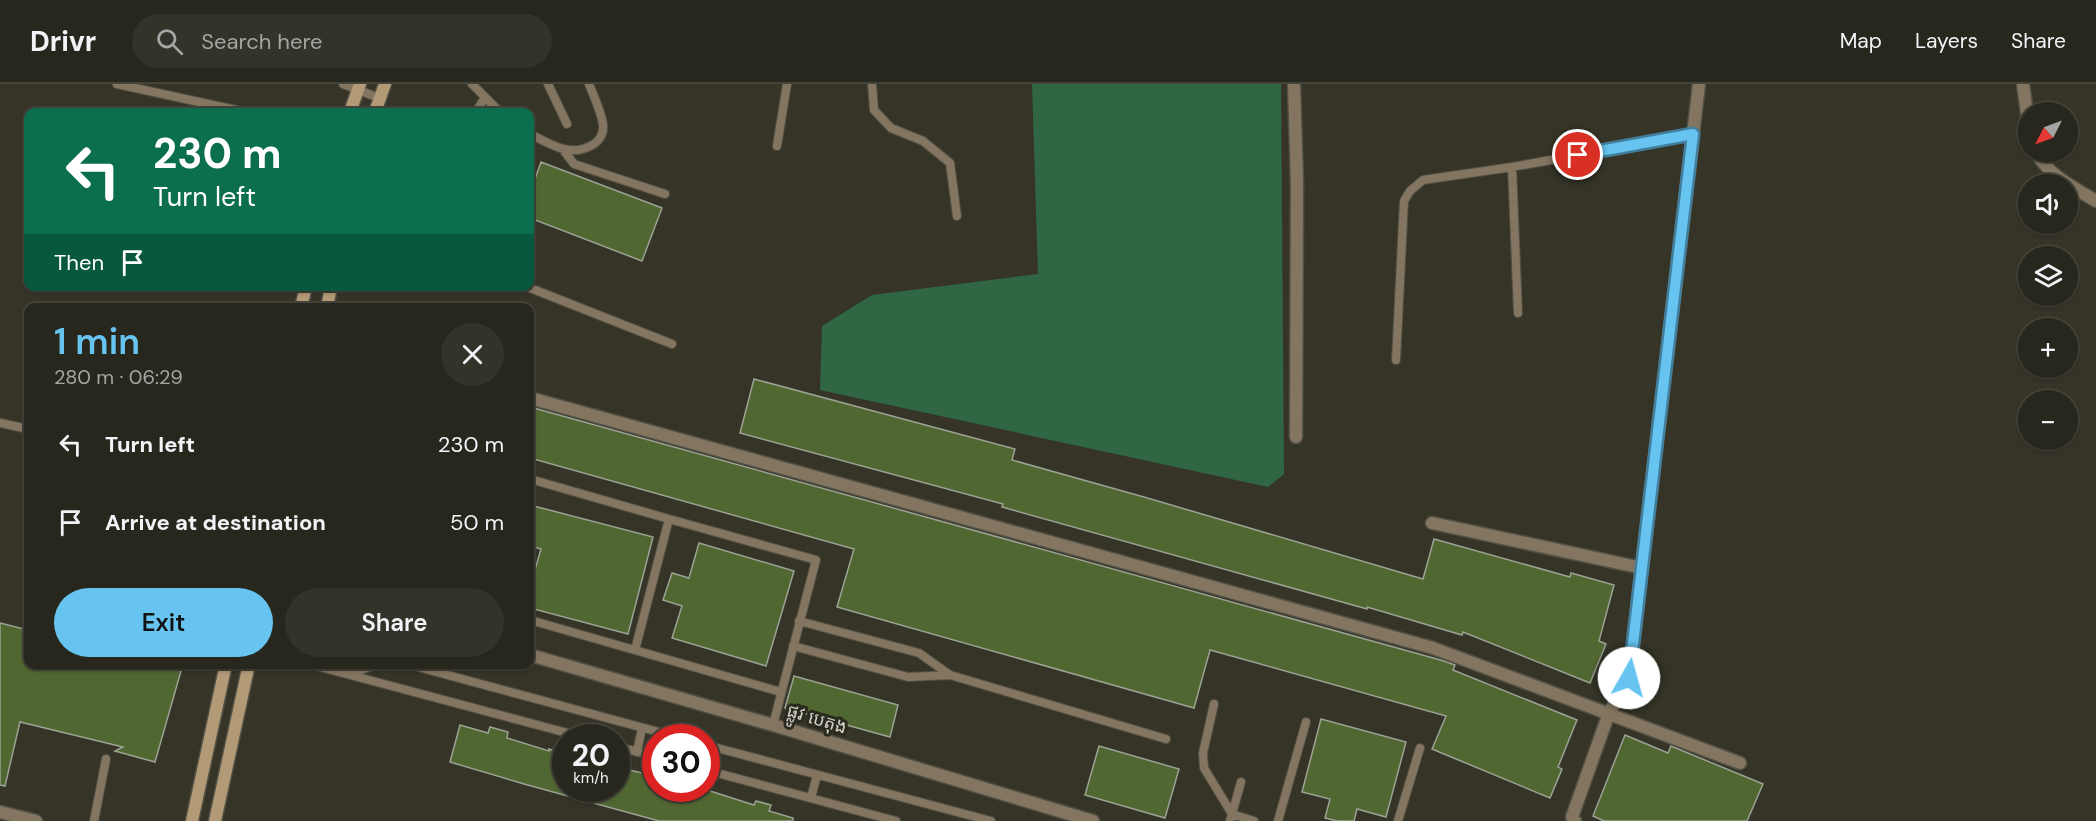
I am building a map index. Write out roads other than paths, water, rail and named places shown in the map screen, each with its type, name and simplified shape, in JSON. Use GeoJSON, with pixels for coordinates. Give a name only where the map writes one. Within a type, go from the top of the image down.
{"type":"FeatureCollection","features":[{"type":"Feature","properties":{"kind":"main road"},"geometry":{"type":"LineString","coordinates":[[376,108],[385,84]]}},
{"type":"Feature","properties":{"kind":"main road"},"geometry":{"type":"LineString","coordinates":[[351,108],[359,87]]}},
{"type":"Feature","properties":{"kind":"main road"},"geometry":{"type":"LineString","coordinates":[[192,821],[225,669]]}},
{"type":"Feature","properties":{"kind":"main road"},"geometry":{"type":"LineString","coordinates":[[214,821],[248,669]]}},
{"type":"Feature","properties":{"kind":"street"},"geometry":{"type":"LineString","coordinates":[[1294,84],[1297,183],[1296,436]]}},
{"type":"Feature","properties":{"kind":"street"},"geometry":{"type":"LineString","coordinates":[[1575,821],[1572,817],[1610,713],[1629,678],[1699,84]]}},
{"type":"Feature","properties":{"kind":"street"},"geometry":{"type":"LineString","coordinates":[[2023,84],[2025,102]]}},
{"type":"Feature","properties":{"kind":"street"},"geometry":{"type":"LineString","coordinates":[[2042,162],[2061,180],[2096,201]]}},
{"type":"Feature","properties":{"kind":"street"},"geometry":{"type":"LineString","coordinates":[[534,399],[1433,648],[1740,763]]}},
{"type":"Feature","properties":{"kind":"street"},"geometry":{"type":"LineString","coordinates":[[1432,523],[1642,568]]}},
{"type":"Feature","properties":{"kind":"street","name":"ផ្លូវ បេតុង"},"geometry":{"type":"LineString","coordinates":[[534,657],[772,725],[1093,821]]}},
{"type":"Feature","properties":{"kind":"street"},"geometry":{"type":"LineString","coordinates":[[0,812],[36,821]]}},
{"type":"Feature","properties":{"kind":"lane"},"geometry":{"type":"LineString","coordinates":[[117,84],[227,108]]}},
{"type":"Feature","properties":{"kind":"lane"},"geometry":{"type":"LineString","coordinates":[[344,84],[359,87],[379,98]]}},
{"type":"Feature","properties":{"kind":"lane"},"geometry":{"type":"LineString","coordinates":[[472,84],[496,108]]}},
{"type":"Feature","properties":{"kind":"lane"},"geometry":{"type":"LineString","coordinates":[[548,84],[567,124]]}},
{"type":"Feature","properties":{"kind":"lane"},"geometry":{"type":"LineString","coordinates":[[534,136],[564,151],[578,152],[601,138],[603,123],[589,84]]}},
{"type":"Feature","properties":{"kind":"lane"},"geometry":{"type":"LineString","coordinates":[[777,146],[787,84]]}},
{"type":"Feature","properties":{"kind":"lane"},"geometry":{"type":"LineString","coordinates":[[872,84],[874,110],[891,128],[923,141],[950,163],[957,216]]}},
{"type":"Feature","properties":{"kind":"lane"},"geometry":{"type":"LineString","coordinates":[[479,108],[485,97]]}},
{"type":"Feature","properties":{"kind":"lane"},"geometry":{"type":"LineString","coordinates":[[1396,360],[1404,201],[1410,191],[1423,180],[1512,167],[1693,134]]}},
{"type":"Feature","properties":{"kind":"lane"},"geometry":{"type":"LineString","coordinates":[[564,151],[574,164],[665,194]]}},
{"type":"Feature","properties":{"kind":"lane"},"geometry":{"type":"LineString","coordinates":[[1512,167],[1518,313]]}},
{"type":"Feature","properties":{"kind":"lane"},"geometry":{"type":"LineString","coordinates":[[534,290],[672,344]]}},
{"type":"Feature","properties":{"kind":"lane"},"geometry":{"type":"LineString","coordinates":[[0,423],[24,428]]}},
{"type":"Feature","properties":{"kind":"lane"},"geometry":{"type":"LineString","coordinates":[[534,480],[816,560],[772,725]]}},
{"type":"Feature","properties":{"kind":"lane"},"geometry":{"type":"LineString","coordinates":[[634,650],[669,519]]}},
{"type":"Feature","properties":{"kind":"lane"},"geometry":{"type":"LineString","coordinates":[[534,621],[781,692]]}},
{"type":"Feature","properties":{"kind":"lane"},"geometry":{"type":"LineString","coordinates":[[799,621],[919,653],[950,675],[1166,739]]}},
{"type":"Feature","properties":{"kind":"lane"},"geometry":{"type":"LineString","coordinates":[[793,646],[908,678],[950,675]]}},
{"type":"Feature","properties":{"kind":"lane"},"geometry":{"type":"LineString","coordinates":[[328,669],[552,729]]}},
{"type":"Feature","properties":{"kind":"lane"},"geometry":{"type":"LineString","coordinates":[[350,675],[365,669]]}},
{"type":"Feature","properties":{"kind":"lane"},"geometry":{"type":"LineString","coordinates":[[425,669],[642,728],[637,752]]}},
{"type":"Feature","properties":{"kind":"lane"},"geometry":{"type":"LineString","coordinates":[[1214,704],[1203,753],[1204,768],[1231,818]]}},
{"type":"Feature","properties":{"kind":"lane"},"geometry":{"type":"LineString","coordinates":[[1278,821],[1306,722]]}},
{"type":"Feature","properties":{"kind":"lane"},"geometry":{"type":"LineString","coordinates":[[1398,821],[1420,748]]}},
{"type":"Feature","properties":{"kind":"lane"},"geometry":{"type":"LineString","coordinates":[[720,749],[991,821]]}},
{"type":"Feature","properties":{"kind":"lane"},"geometry":{"type":"LineString","coordinates":[[630,750],[642,753]]}},
{"type":"Feature","properties":{"kind":"lane"},"geometry":{"type":"LineString","coordinates":[[94,821],[106,759]]}},
{"type":"Feature","properties":{"kind":"lane"},"geometry":{"type":"LineString","coordinates":[[720,774],[896,821]]}},
{"type":"Feature","properties":{"kind":"lane"},"geometry":{"type":"LineString","coordinates":[[811,798],[817,775]]}},
{"type":"Feature","properties":{"kind":"lane"},"geometry":{"type":"LineString","coordinates":[[1231,818],[1241,782]]}},
{"type":"Feature","properties":{"kind":"lane"},"geometry":{"type":"LineString","coordinates":[[1231,818],[1254,821]]}}]}
